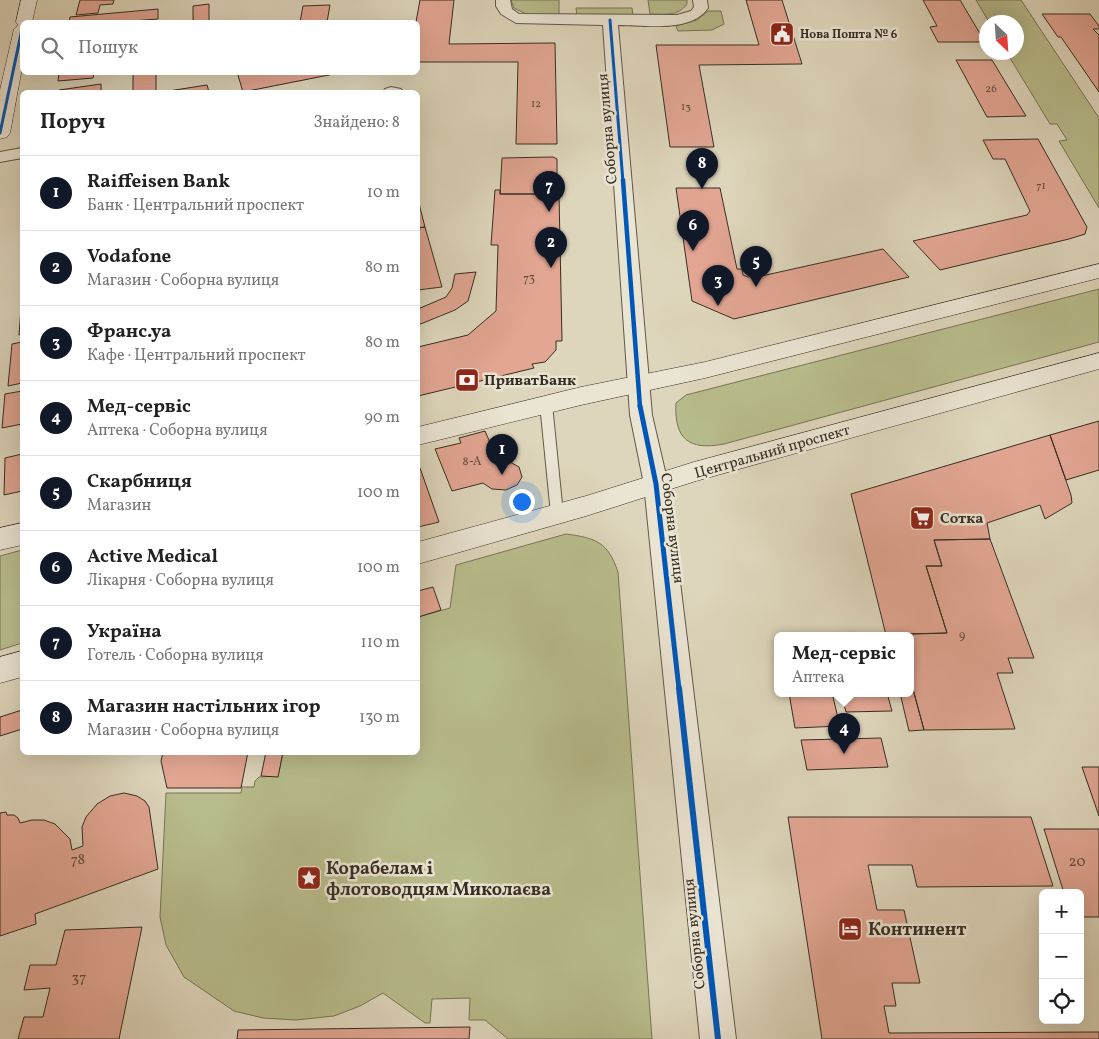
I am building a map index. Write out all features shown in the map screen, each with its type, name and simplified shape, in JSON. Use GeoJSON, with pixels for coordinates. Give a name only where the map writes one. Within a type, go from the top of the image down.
{"type":"FeatureCollection","features":[{"type":"Feature","properties":{"kind":"main road"},"geometry":{"type":"LineString","coordinates":[[24,20],[29,0]]}},
{"type":"Feature","properties":{"kind":"main road"},"geometry":{"type":"LineString","coordinates":[[0,133],[20,38]]}},
{"type":"Feature","properties":{"kind":"main road"},"geometry":{"type":"LineString","coordinates":[[420,436],[546,404],[705,370],[1099,271]]}},
{"type":"Feature","properties":{"kind":"main road","name":"Центральний проспект"},"geometry":{"type":"LineString","coordinates":[[420,552],[656,484],[1099,361]]}},
{"type":"Feature","properties":{"kind":"main road"},"geometry":{"type":"LineString","coordinates":[[0,539],[20,534]]}},
{"type":"Feature","properties":{"kind":"main road"},"geometry":{"type":"LineString","coordinates":[[0,670],[20,665]]}},
{"type":"Feature","properties":{"kind":"street"},"geometry":{"type":"LineString","coordinates":[[503,0],[502,7],[507,14],[516,18],[610,20],[678,20],[696,14],[702,8],[700,0]]}},
{"type":"Feature","properties":{"kind":"street","name":"Соборна вулиця"},"geometry":{"type":"LineString","coordinates":[[610,20],[641,415],[656,484],[718,1039]]}},
{"type":"Feature","properties":{"kind":"street"},"geometry":{"type":"LineString","coordinates":[[0,157],[20,153]]}},
{"type":"Feature","properties":{"kind":"lane"},"geometry":{"type":"LineString","coordinates":[[546,404],[557,514]]}},
{"type":"Feature","properties":{"kind":"green space"},"geometry":{"type":"Polygon","coordinates":[[[511,0],[559,0],[559,15],[526,14],[514,8],[511,0]]]}},
{"type":"Feature","properties":{"kind":"green space"},"geometry":{"type":"Polygon","coordinates":[[[648,0],[687,0],[687,4],[675,13],[650,14],[648,0]]]}},
{"type":"Feature","properties":{"kind":"green space"},"geometry":{"type":"Polygon","coordinates":[[[976,0],[1021,0],[1099,118],[1099,208],[1059,141],[1067,140],[1057,124],[1050,124],[1011,60],[1024,60],[1024,15],[985,15],[976,0]]]}},
{"type":"Feature","properties":{"kind":"green space"},"geometry":{"type":"Polygon","coordinates":[[[576,8],[632,8],[633,16],[577,16],[576,8]]]}},
{"type":"Feature","properties":{"kind":"green space"},"geometry":{"type":"Polygon","coordinates":[[[708,11],[721,11],[724,24],[712,30],[678,31],[676,26],[697,20],[708,11]]]}},
{"type":"Feature","properties":{"kind":"green space"},"geometry":{"type":"Polygon","coordinates":[[[1099,289],[1099,342],[724,444],[712,446],[692,443],[681,433],[678,425],[676,403],[686,395],[1099,289]]]}},
{"type":"Feature","properties":{"kind":"green space"},"geometry":{"type":"Polygon","coordinates":[[[566,534],[585,537],[600,543],[610,554],[614,562],[618,572],[652,1039],[508,1039],[485,1020],[469,1020],[470,998],[432,999],[430,1023],[425,1023],[383,993],[360,1006],[334,1016],[296,1020],[263,1018],[234,1011],[184,977],[166,945],[160,917],[166,793],[241,793],[242,787],[254,787],[255,781],[259,777],[278,776],[283,755],[420,755],[420,616],[450,608],[456,565],[566,534]]]}},
{"type":"Feature","properties":{"kind":"green space"},"geometry":{"type":"Polygon","coordinates":[[[20,551],[20,644],[0,650],[0,556],[20,551]]]}},
{"type":"Feature","properties":{"kind":"building"},"geometry":{"type":"Polygon","coordinates":[[[80,0],[114,0],[113,4],[100,5],[98,13],[76,15],[80,0]]]}},
{"type":"Feature","properties":{"kind":"building"},"geometry":{"type":"Polygon","coordinates":[[[420,0],[454,0],[449,44],[555,43],[557,144],[516,144],[518,62],[420,62],[420,20],[416,20],[420,0]]]}},
{"type":"Feature","properties":{"kind":"building"},"geometry":{"type":"Polygon","coordinates":[[[746,0],[782,0],[802,64],[699,65],[714,147],[670,147],[656,45],[759,45],[746,0]]]}},
{"type":"Feature","properties":{"kind":"building"},"geometry":{"type":"Polygon","coordinates":[[[923,0],[960,0],[979,32],[979,42],[938,42],[930,27],[937,26],[923,0]]]}},
{"type":"Feature","properties":{"kind":"building"},"geometry":{"type":"Polygon","coordinates":[[[209,4],[209,20],[193,20],[193,6],[209,4]]]}},
{"type":"Feature","properties":{"kind":"building"},"geometry":{"type":"Polygon","coordinates":[[[330,5],[327,20],[300,20],[303,6],[330,5]]]}},
{"type":"Feature","properties":{"kind":"building"},"geometry":{"type":"Polygon","coordinates":[[[158,9],[158,19],[69,20],[70,17],[158,9]]]}},
{"type":"Feature","properties":{"kind":"building"},"geometry":{"type":"Polygon","coordinates":[[[1042,14],[1090,14],[1099,26],[1099,29],[1093,29],[1099,35],[1099,92],[1061,37],[1058,37],[1042,14]]]}},
{"type":"Feature","properties":{"kind":"building"},"geometry":{"type":"Polygon","coordinates":[[[956,60],[992,60],[1026,116],[987,117],[956,60]]]}},
{"type":"Feature","properties":{"kind":"building"},"geometry":{"type":"Polygon","coordinates":[[[59,75],[94,75],[93,78],[58,81],[59,75]]]}},
{"type":"Feature","properties":{"kind":"building"},"geometry":{"type":"Polygon","coordinates":[[[133,75],[156,75],[156,90],[133,90],[133,75]]]}},
{"type":"Feature","properties":{"kind":"building"},"geometry":{"type":"Polygon","coordinates":[[[238,75],[329,75],[253,90],[242,90],[238,75]]]}},
{"type":"Feature","properties":{"kind":"building"},"geometry":{"type":"Polygon","coordinates":[[[101,84],[101,90],[59,90],[101,84]]]}},
{"type":"Feature","properties":{"kind":"building"},"geometry":{"type":"Polygon","coordinates":[[[207,85],[208,90],[175,90],[207,85]]]}},
{"type":"Feature","properties":{"kind":"building"},"geometry":{"type":"Polygon","coordinates":[[[1038,139],[1087,227],[1085,234],[940,270],[913,241],[1027,215],[1030,211],[1005,159],[993,159],[983,140],[1038,139]]]}},
{"type":"Feature","properties":{"kind":"building"},"geometry":{"type":"Polygon","coordinates":[[[553,157],[557,159],[557,194],[500,194],[502,158],[553,157]]]}},
{"type":"Feature","properties":{"kind":"building"},"geometry":{"type":"Polygon","coordinates":[[[676,188],[720,188],[737,269],[742,269],[743,275],[748,277],[755,275],[757,277],[883,249],[909,277],[734,319],[692,301],[676,188]]]}},
{"type":"Feature","properties":{"kind":"building"},"geometry":{"type":"Polygon","coordinates":[[[495,190],[500,190],[500,194],[559,194],[562,341],[556,341],[556,350],[545,362],[532,364],[534,368],[420,396],[420,347],[468,335],[496,311],[498,245],[491,245],[495,190]]]}},
{"type":"Feature","properties":{"kind":"building"},"geometry":{"type":"Polygon","coordinates":[[[420,208],[425,227],[420,228],[420,208]]]}},
{"type":"Feature","properties":{"kind":"building"},"geometry":{"type":"Polygon","coordinates":[[[425,227],[442,287],[420,290],[420,228],[425,227]]]}},
{"type":"Feature","properties":{"kind":"building"},"geometry":{"type":"Polygon","coordinates":[[[476,272],[468,301],[455,310],[420,324],[420,308],[446,297],[452,288],[455,274],[476,272]]]}},
{"type":"Feature","properties":{"kind":"building"},"geometry":{"type":"Polygon","coordinates":[[[20,342],[20,383],[8,386],[12,344],[20,342]]]}},
{"type":"Feature","properties":{"kind":"building"},"geometry":{"type":"Polygon","coordinates":[[[20,391],[20,424],[2,428],[5,394],[20,391]]]}},
{"type":"Feature","properties":{"kind":"building"},"geometry":{"type":"Polygon","coordinates":[[[1099,421],[1099,470],[1066,480],[1050,435],[1099,421]]]}},
{"type":"Feature","properties":{"kind":"building"},"geometry":{"type":"Polygon","coordinates":[[[485,431],[498,461],[510,462],[519,467],[522,477],[517,485],[506,490],[492,489],[483,483],[452,491],[435,449],[461,443],[459,438],[485,431]]]}},
{"type":"Feature","properties":{"kind":"building"},"geometry":{"type":"Polygon","coordinates":[[[1050,435],[1071,495],[1072,503],[1045,519],[1040,505],[987,523],[990,539],[934,540],[942,566],[926,566],[947,633],[914,634],[914,632],[885,632],[851,494],[1050,435]]]}},
{"type":"Feature","properties":{"kind":"building"},"geometry":{"type":"Polygon","coordinates":[[[20,454],[20,491],[4,495],[5,458],[20,454]]]}},
{"type":"Feature","properties":{"kind":"building"},"geometry":{"type":"Polygon","coordinates":[[[420,468],[439,522],[420,527],[420,468]]]}},
{"type":"Feature","properties":{"kind":"building"},"geometry":{"type":"Polygon","coordinates":[[[990,539],[1034,658],[1008,658],[1013,673],[997,673],[1015,729],[924,730],[914,693],[914,634],[947,633],[926,566],[942,566],[934,540],[990,539]]]}},
{"type":"Feature","properties":{"kind":"building"},"geometry":{"type":"Polygon","coordinates":[[[433,587],[441,610],[420,616],[420,590],[433,587]]]}},
{"type":"Feature","properties":{"kind":"building"},"geometry":{"type":"Polygon","coordinates":[[[914,693],[924,730],[909,731],[901,697],[914,697],[914,693]]]}},
{"type":"Feature","properties":{"kind":"building"},"geometry":{"type":"Polygon","coordinates":[[[790,697],[833,697],[840,726],[795,728],[790,697]]]}},
{"type":"Feature","properties":{"kind":"building"},"geometry":{"type":"Polygon","coordinates":[[[842,697],[888,697],[892,711],[846,712],[842,697]]]}},
{"type":"Feature","properties":{"kind":"building"},"geometry":{"type":"Polygon","coordinates":[[[20,711],[20,730],[0,736],[0,717],[20,711]]]}},
{"type":"Feature","properties":{"kind":"building"},"geometry":{"type":"Polygon","coordinates":[[[881,738],[888,767],[807,770],[801,740],[881,738]]]}},
{"type":"Feature","properties":{"kind":"building"},"geometry":{"type":"Polygon","coordinates":[[[162,755],[247,755],[241,788],[167,788],[161,761],[162,755]]]}},
{"type":"Feature","properties":{"kind":"building"},"geometry":{"type":"Polygon","coordinates":[[[265,755],[282,755],[278,777],[261,776],[265,755]]]}},
{"type":"Feature","properties":{"kind":"building"},"geometry":{"type":"Polygon","coordinates":[[[1082,767],[1099,767],[1099,816],[1082,767]]]}},
{"type":"Feature","properties":{"kind":"building"},"geometry":{"type":"Polygon","coordinates":[[[124,793],[137,796],[145,801],[149,807],[158,869],[35,914],[36,924],[0,936],[0,813],[6,812],[7,815],[14,815],[20,823],[44,820],[55,824],[70,839],[72,850],[83,846],[82,827],[86,817],[97,804],[110,796],[124,793]]]}},
{"type":"Feature","properties":{"kind":"building"},"geometry":{"type":"Polygon","coordinates":[[[788,817],[1031,817],[1053,886],[917,887],[912,865],[868,865],[877,910],[904,910],[920,983],[892,983],[896,1006],[884,1006],[889,1033],[1099,1032],[1099,1039],[822,1039],[788,817]]]}},
{"type":"Feature","properties":{"kind":"building"},"geometry":{"type":"Polygon","coordinates":[[[1044,829],[1099,829],[1099,917],[1084,917],[1084,889],[1063,889],[1044,829]]]}},
{"type":"Feature","properties":{"kind":"building"},"geometry":{"type":"Polygon","coordinates":[[[142,927],[119,1039],[18,1039],[24,1017],[43,1017],[50,988],[24,990],[30,965],[56,965],[65,930],[142,927]]]}},
{"type":"Feature","properties":{"kind":"building"},"geometry":{"type":"Polygon","coordinates":[[[470,1027],[469,1039],[237,1039],[238,1030],[470,1027]]]}},
{"type":"Feature","properties":{"kind":"cycle path"},"geometry":{"type":"LineString","coordinates":[[610,20],[641,415],[656,484],[718,1039]]}},
{"type":"Feature","properties":{"kind":"cycle path"},"geometry":{"type":"LineString","coordinates":[[0,133],[20,38]]}},
{"type":"Feature","properties":{"kind":"place","name":"Нова Пошта № 6"},"geometry":{"type":"Point","coordinates":[782,34]}},
{"type":"Feature","properties":{"kind":"place","name":"Магазин настільних ігор"},"geometry":{"type":"Point","coordinates":[702,189]}},
{"type":"Feature","properties":{"kind":"place","name":"Україна"},"geometry":{"type":"Point","coordinates":[549,212]}},
{"type":"Feature","properties":{"kind":"place","name":"Active Medical"},"geometry":{"type":"Point","coordinates":[693,251]}},
{"type":"Feature","properties":{"kind":"place","name":"Vodafone"},"geometry":{"type":"Point","coordinates":[551,268]}},
{"type":"Feature","properties":{"kind":"place","name":"Скарбниця"},"geometry":{"type":"Point","coordinates":[756,287]}},
{"type":"Feature","properties":{"kind":"place","name":"Франс.уа"},"geometry":{"type":"Point","coordinates":[718,306]}},
{"type":"Feature","properties":{"kind":"place","name":"ПриватБанк"},"geometry":{"type":"Point","coordinates":[467,380]}},
{"type":"Feature","properties":{"kind":"place","name":"Raiffeisen Bank"},"geometry":{"type":"Point","coordinates":[502,475]}},
{"type":"Feature","properties":{"kind":"place","name":"Сотка"},"geometry":{"type":"Point","coordinates":[922,518]}},
{"type":"Feature","properties":{"kind":"place","name":"Мед-сервіс"},"geometry":{"type":"Point","coordinates":[844,754]}},
{"type":"Feature","properties":{"kind":"place","name":"Корабелам і флотоводцям Миколаєва"},"geometry":{"type":"Point","coordinates":[309,878]}},
{"type":"Feature","properties":{"kind":"place","name":"Континент"},"geometry":{"type":"Point","coordinates":[850,929]}}]}
